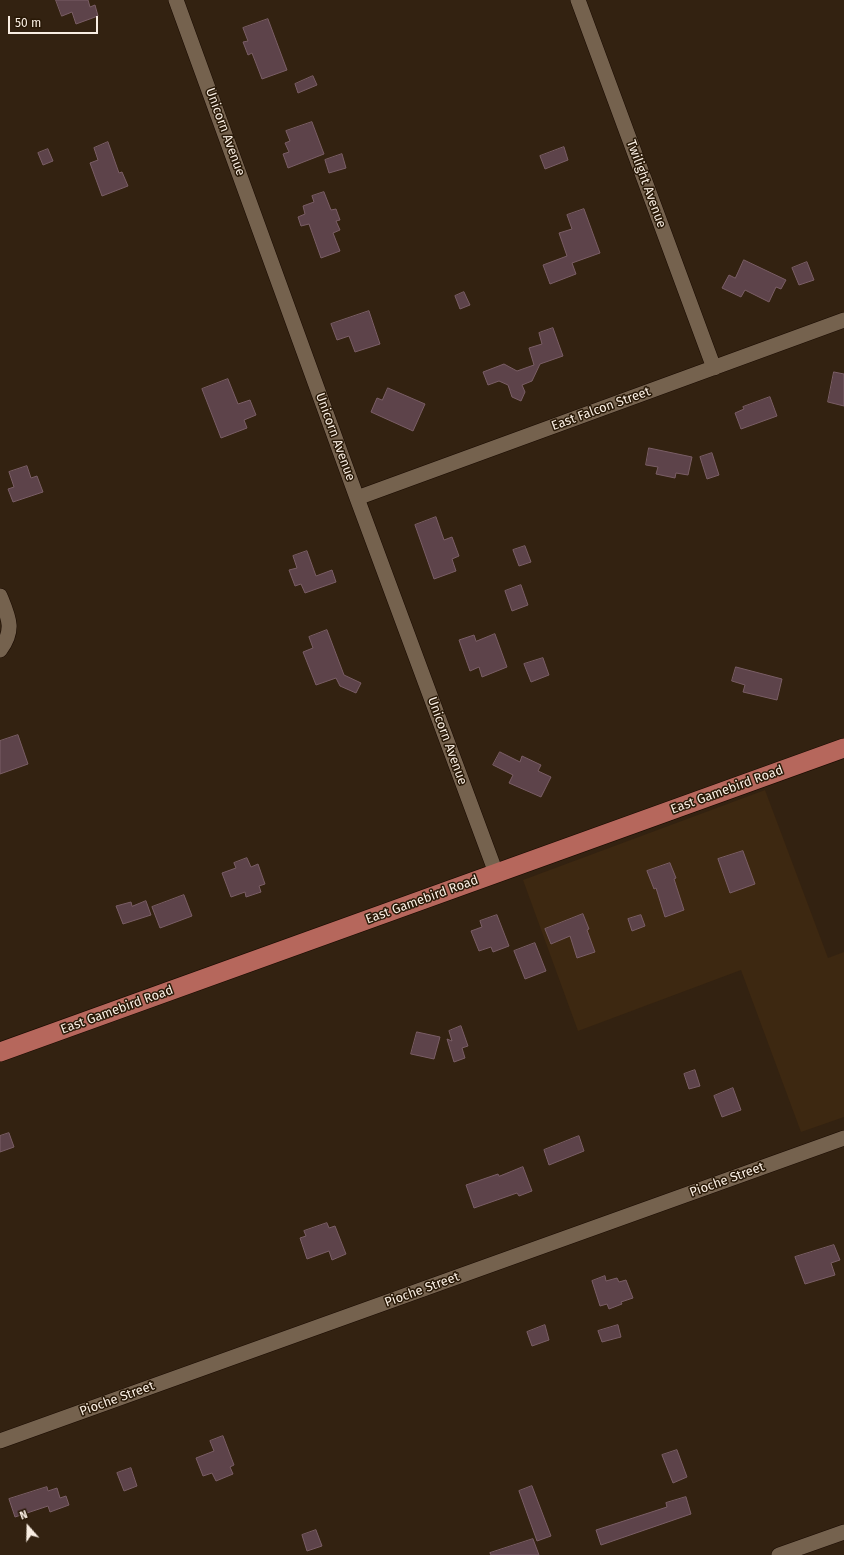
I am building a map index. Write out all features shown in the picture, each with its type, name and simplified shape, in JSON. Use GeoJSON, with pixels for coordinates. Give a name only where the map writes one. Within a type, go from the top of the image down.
{"type":"FeatureCollection","features":[{"type":"Feature","properties":{"kind":"main road","name":"East Gamebird Road"},"geometry":{"type":"LineString","coordinates":[[0,1052],[844,748]]}},
{"type":"Feature","properties":{"kind":"street","name":"Unicorn Avenue"},"geometry":{"type":"LineString","coordinates":[[176,0],[357,498],[496,873]]}},
{"type":"Feature","properties":{"kind":"street","name":"Twilight Avenue"},"geometry":{"type":"LineString","coordinates":[[578,0],[714,368]]}},
{"type":"Feature","properties":{"kind":"street","name":"East Falcon Street"},"geometry":{"type":"LineString","coordinates":[[357,498],[844,320]]}},
{"type":"Feature","properties":{"kind":"street"},"geometry":{"type":"LineString","coordinates":[[0,596],[8,617],[9,634],[7,641],[0,650]]}},
{"type":"Feature","properties":{"kind":"street","name":"Pioche Street"},"geometry":{"type":"LineString","coordinates":[[0,1441],[844,1138]]}},
{"type":"Feature","properties":{"kind":"street"},"geometry":{"type":"LineString","coordinates":[[779,1555],[844,1532]]}},
{"type":"Feature","properties":{"kind":"shaded area"},"geometry":{"type":"Polygon","coordinates":[[[765,790],[828,958],[844,952],[844,1117],[801,1132],[741,970],[578,1031],[523,880],[765,790]]]}},
{"type":"Feature","properties":{"kind":"building"},"geometry":{"type":"Polygon","coordinates":[[[56,0],[88,0],[90,7],[95,5],[98,16],[76,24],[72,12],[62,16],[56,0]]]}},
{"type":"Feature","properties":{"kind":"building"},"geometry":{"type":"Polygon","coordinates":[[[268,19],[287,70],[262,79],[252,53],[248,55],[243,42],[248,41],[243,28],[268,19]]]}},
{"type":"Feature","properties":{"kind":"building"},"geometry":{"type":"Polygon","coordinates":[[[313,76],[317,85],[298,93],[295,84],[313,76]]]}},
{"type":"Feature","properties":{"kind":"building"},"geometry":{"type":"Polygon","coordinates":[[[312,122],[324,154],[288,168],[283,154],[289,152],[285,143],[290,141],[286,131],[312,122]]]}},
{"type":"Feature","properties":{"kind":"building"},"geometry":{"type":"Polygon","coordinates":[[[108,142],[119,173],[122,172],[128,186],[102,196],[90,163],[98,160],[94,148],[108,142]]]}},
{"type":"Feature","properties":{"kind":"building"},"geometry":{"type":"Polygon","coordinates":[[[564,147],[568,160],[545,169],[540,156],[564,147]]]}},
{"type":"Feature","properties":{"kind":"building"},"geometry":{"type":"Polygon","coordinates":[[[48,149],[53,161],[43,165],[38,153],[48,149]]]}},
{"type":"Feature","properties":{"kind":"building"},"geometry":{"type":"Polygon","coordinates":[[[342,154],[346,168],[329,173],[325,160],[342,154]]]}},
{"type":"Feature","properties":{"kind":"building"},"geometry":{"type":"Polygon","coordinates":[[[324,192],[331,210],[336,209],[340,220],[336,221],[340,230],[333,233],[340,251],[321,258],[309,224],[301,226],[298,217],[305,214],[303,206],[314,202],[312,196],[324,192]]]}},
{"type":"Feature","properties":{"kind":"building"},"geometry":{"type":"Polygon","coordinates":[[[584,209],[600,253],[572,263],[576,274],[550,284],[543,265],[567,256],[559,233],[572,229],[567,215],[584,209]]]}},
{"type":"Feature","properties":{"kind":"building"},"geometry":{"type":"Polygon","coordinates":[[[744,260],[786,280],[781,289],[776,287],[769,302],[745,290],[741,297],[722,288],[729,275],[735,278],[744,260]]]}},
{"type":"Feature","properties":{"kind":"building"},"geometry":{"type":"Polygon","coordinates":[[[807,262],[814,280],[799,285],[792,268],[807,262]]]}},
{"type":"Feature","properties":{"kind":"building"},"geometry":{"type":"Polygon","coordinates":[[[464,292],[470,305],[460,309],[455,296],[464,292]]]}},
{"type":"Feature","properties":{"kind":"building"},"geometry":{"type":"Polygon","coordinates":[[[369,311],[380,344],[355,352],[349,336],[337,340],[331,324],[369,311]]]}},
{"type":"Feature","properties":{"kind":"building"},"geometry":{"type":"Polygon","coordinates":[[[553,328],[563,356],[540,364],[532,381],[522,385],[525,392],[521,401],[512,397],[508,385],[499,381],[488,385],[483,372],[504,364],[517,371],[534,365],[529,348],[542,344],[539,333],[553,328]]]}},
{"type":"Feature","properties":{"kind":"building"},"geometry":{"type":"Polygon","coordinates":[[[834,372],[844,374],[844,406],[828,402],[834,372]]]}},
{"type":"Feature","properties":{"kind":"building"},"geometry":{"type":"Polygon","coordinates":[[[228,379],[238,404],[250,400],[256,415],[244,420],[247,428],[221,438],[202,389],[228,379]]]}},
{"type":"Feature","properties":{"kind":"building"},"geometry":{"type":"Polygon","coordinates":[[[388,388],[425,404],[413,431],[371,412],[377,398],[382,400],[388,388]]]}},
{"type":"Feature","properties":{"kind":"building"},"geometry":{"type":"Polygon","coordinates":[[[770,397],[777,416],[741,429],[735,413],[744,409],[743,407],[770,397]]]}},
{"type":"Feature","properties":{"kind":"building"},"geometry":{"type":"Polygon","coordinates":[[[649,448],[692,457],[688,475],[676,473],[675,478],[656,474],[658,467],[646,465],[649,448]]]}},
{"type":"Feature","properties":{"kind":"building"},"geometry":{"type":"Polygon","coordinates":[[[712,453],[719,475],[707,479],[700,457],[712,453]]]}},
{"type":"Feature","properties":{"kind":"building"},"geometry":{"type":"Polygon","coordinates":[[[27,466],[31,478],[37,476],[43,492],[13,502],[8,489],[14,487],[9,472],[27,466]]]}},
{"type":"Feature","properties":{"kind":"building"},"geometry":{"type":"Polygon","coordinates":[[[436,517],[444,540],[452,537],[459,556],[452,559],[456,571],[434,579],[415,525],[436,517]]]}},
{"type":"Feature","properties":{"kind":"building"},"geometry":{"type":"Polygon","coordinates":[[[525,546],[531,562],[519,566],[513,550],[525,546]]]}},
{"type":"Feature","properties":{"kind":"building"},"geometry":{"type":"Polygon","coordinates":[[[307,551],[316,576],[332,570],[336,582],[305,593],[301,584],[295,586],[289,570],[297,568],[293,556],[307,551]]]}},
{"type":"Feature","properties":{"kind":"building"},"geometry":{"type":"Polygon","coordinates":[[[521,585],[528,605],[512,611],[505,591],[521,585]]]}},
{"type":"Feature","properties":{"kind":"building"},"geometry":{"type":"Polygon","coordinates":[[[327,630],[344,675],[361,683],[356,693],[340,686],[336,678],[316,685],[303,652],[313,648],[309,637],[327,630]]]}},
{"type":"Feature","properties":{"kind":"building"},"geometry":{"type":"Polygon","coordinates":[[[495,634],[507,667],[482,677],[479,667],[470,671],[459,640],[474,635],[476,641],[495,634]]]}},
{"type":"Feature","properties":{"kind":"building"},"geometry":{"type":"Polygon","coordinates":[[[543,658],[549,675],[531,682],[524,664],[543,658]]]}},
{"type":"Feature","properties":{"kind":"building"},"geometry":{"type":"Polygon","coordinates":[[[736,667],[782,679],[777,700],[743,692],[745,685],[732,681],[736,667]]]}},
{"type":"Feature","properties":{"kind":"building"},"geometry":{"type":"Polygon","coordinates":[[[18,735],[28,764],[0,774],[0,741],[18,735]]]}},
{"type":"Feature","properties":{"kind":"building"},"geometry":{"type":"Polygon","coordinates":[[[500,752],[520,762],[522,756],[541,765],[538,771],[551,777],[541,797],[509,783],[513,775],[493,765],[500,752]]]}},
{"type":"Feature","properties":{"kind":"building"},"geometry":{"type":"Polygon","coordinates":[[[743,851],[755,884],[730,893],[718,859],[743,851]]]}},
{"type":"Feature","properties":{"kind":"building"},"geometry":{"type":"Polygon","coordinates":[[[247,858],[251,867],[258,864],[265,884],[259,886],[261,892],[246,897],[245,892],[231,897],[222,873],[236,868],[234,863],[247,858]]]}},
{"type":"Feature","properties":{"kind":"building"},"geometry":{"type":"Polygon","coordinates":[[[670,863],[676,878],[674,879],[684,910],[665,917],[656,888],[654,889],[647,871],[670,863]]]}},
{"type":"Feature","properties":{"kind":"building"},"geometry":{"type":"Polygon","coordinates":[[[184,895],[192,916],[160,928],[152,907],[184,895]]]}},
{"type":"Feature","properties":{"kind":"building"},"geometry":{"type":"Polygon","coordinates":[[[146,901],[151,915],[123,924],[116,906],[131,902],[132,906],[146,901]]]}},
{"type":"Feature","properties":{"kind":"building"},"geometry":{"type":"Polygon","coordinates":[[[583,914],[589,929],[587,930],[595,952],[577,958],[570,936],[551,944],[545,929],[583,914]]]}},
{"type":"Feature","properties":{"kind":"building"},"geometry":{"type":"Polygon","coordinates":[[[497,915],[509,946],[493,952],[491,947],[479,951],[471,931],[482,927],[480,921],[497,915]]]}},
{"type":"Feature","properties":{"kind":"building"},"geometry":{"type":"Polygon","coordinates":[[[641,915],[645,926],[632,931],[628,919],[641,915]]]}},
{"type":"Feature","properties":{"kind":"building"},"geometry":{"type":"Polygon","coordinates":[[[535,943],[546,971],[525,979],[514,951],[535,943]]]}},
{"type":"Feature","properties":{"kind":"building"},"geometry":{"type":"Polygon","coordinates":[[[461,1026],[468,1046],[462,1048],[465,1058],[454,1062],[447,1039],[452,1041],[449,1031],[461,1026]]]}},
{"type":"Feature","properties":{"kind":"building"},"geometry":{"type":"Polygon","coordinates":[[[417,1032],[440,1037],[434,1059],[411,1054],[417,1032]]]}},
{"type":"Feature","properties":{"kind":"building"},"geometry":{"type":"Polygon","coordinates":[[[695,1070],[700,1086],[689,1089],[684,1074],[695,1070]]]}},
{"type":"Feature","properties":{"kind":"building"},"geometry":{"type":"Polygon","coordinates":[[[733,1088],[741,1110],[722,1117],[714,1096],[733,1088]]]}},
{"type":"Feature","properties":{"kind":"building"},"geometry":{"type":"Polygon","coordinates":[[[9,1133],[14,1147],[0,1152],[0,1136],[9,1133]]]}},
{"type":"Feature","properties":{"kind":"building"},"geometry":{"type":"Polygon","coordinates":[[[579,1136],[584,1151],[549,1165],[544,1150],[579,1136]]]}},
{"type":"Feature","properties":{"kind":"building"},"geometry":{"type":"Polygon","coordinates":[[[523,1167],[532,1191],[519,1196],[517,1193],[474,1208],[466,1185],[498,1174],[499,1176],[523,1167]]]}},
{"type":"Feature","properties":{"kind":"building"},"geometry":{"type":"Polygon","coordinates":[[[327,1223],[329,1228],[335,1226],[346,1254],[332,1260],[329,1251],[307,1259],[300,1238],[306,1236],[304,1231],[327,1223]]]}},
{"type":"Feature","properties":{"kind":"building"},"geometry":{"type":"Polygon","coordinates":[[[834,1245],[840,1260],[831,1263],[835,1275],[805,1284],[795,1257],[834,1245]]]}},
{"type":"Feature","properties":{"kind":"building"},"geometry":{"type":"Polygon","coordinates":[[[605,1276],[606,1281],[617,1278],[619,1282],[626,1280],[633,1298],[621,1302],[622,1304],[609,1309],[607,1304],[600,1306],[592,1281],[605,1276]]]}},
{"type":"Feature","properties":{"kind":"building"},"geometry":{"type":"Polygon","coordinates":[[[545,1325],[549,1340],[532,1346],[527,1332],[545,1325]]]}},
{"type":"Feature","properties":{"kind":"building"},"geometry":{"type":"Polygon","coordinates":[[[618,1325],[621,1337],[602,1342],[598,1331],[618,1325]]]}},
{"type":"Feature","properties":{"kind":"building"},"geometry":{"type":"Polygon","coordinates":[[[223,1436],[234,1465],[230,1467],[233,1474],[216,1481],[212,1473],[203,1476],[196,1458],[214,1451],[210,1441],[223,1436]]]}},
{"type":"Feature","properties":{"kind":"building"},"geometry":{"type":"Polygon","coordinates":[[[677,1450],[687,1477],[673,1483],[662,1455],[677,1450]]]}},
{"type":"Feature","properties":{"kind":"building"},"geometry":{"type":"Polygon","coordinates":[[[131,1468],[137,1486],[124,1491],[117,1473],[131,1468]]]}},
{"type":"Feature","properties":{"kind":"building"},"geometry":{"type":"Polygon","coordinates":[[[532,1486],[551,1536],[537,1541],[519,1491],[532,1486]]]}},
{"type":"Feature","properties":{"kind":"building"},"geometry":{"type":"Polygon","coordinates":[[[47,1487],[48,1491],[57,1488],[60,1498],[66,1496],[69,1505],[50,1512],[48,1506],[15,1517],[9,1499],[47,1487]]]}},
{"type":"Feature","properties":{"kind":"building"},"geometry":{"type":"Polygon","coordinates":[[[686,1497],[691,1514],[601,1545],[596,1530],[667,1507],[666,1503],[686,1497]]]}},
{"type":"Feature","properties":{"kind":"building"},"geometry":{"type":"Polygon","coordinates":[[[316,1530],[322,1546],[307,1551],[302,1535],[316,1530]]]}},
{"type":"Feature","properties":{"kind":"building"},"geometry":{"type":"Polygon","coordinates":[[[533,1539],[539,1555],[491,1555],[490,1553],[533,1539]]]}}]}
